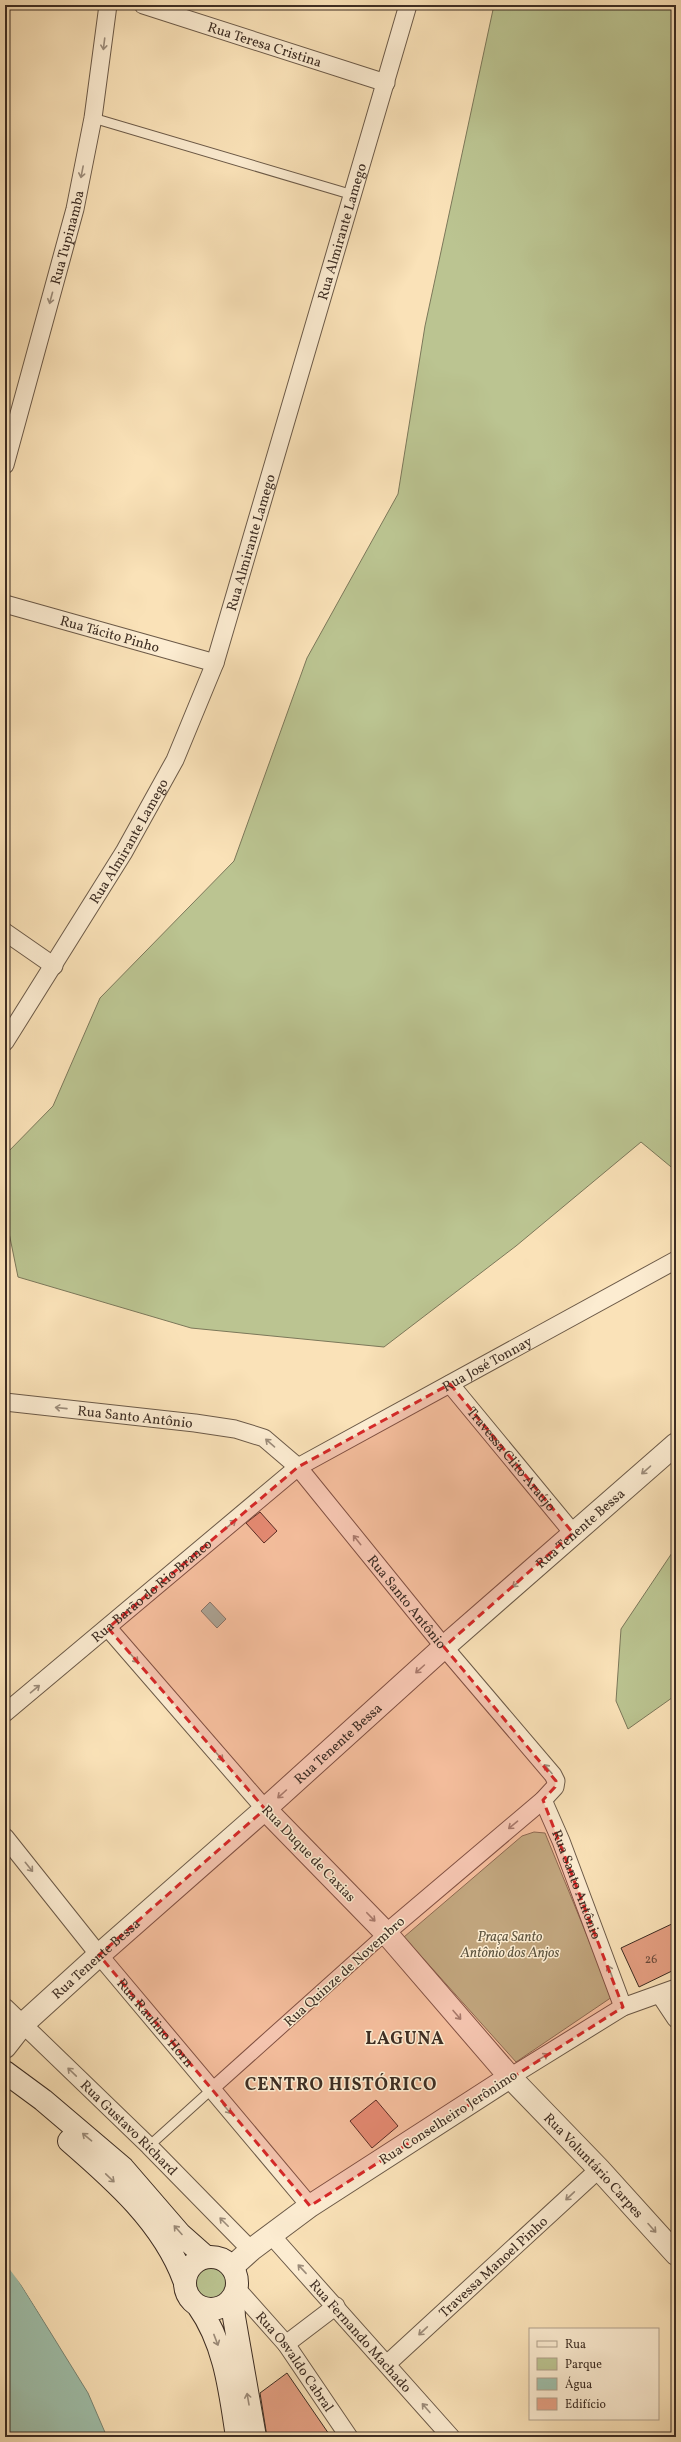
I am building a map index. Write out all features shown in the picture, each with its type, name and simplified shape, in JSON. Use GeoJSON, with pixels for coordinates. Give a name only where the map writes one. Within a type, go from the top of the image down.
{"type":"FeatureCollection","features":[{"type":"Feature","properties":{"kind":"street","name":"Rua Tupinamba"},"geometry":{"type":"LineString","coordinates":[[5,465],[75,209],[93,118],[108,5]]}},
{"type":"Feature","properties":{"kind":"street","name":"Rua Teresa Cristina"},"geometry":{"type":"LineString","coordinates":[[143,5],[386,83]]}},
{"type":"Feature","properties":{"kind":"street","name":"Rua Almirante Lamego"},"geometry":{"type":"LineString","coordinates":[[5,1042],[124,852],[176,760],[215,663],[408,5]]}},
{"type":"Feature","properties":{"kind":"street","name":"Rua Tácito Pinho"},"geometry":{"type":"LineString","coordinates":[[5,604],[215,663]]}},
{"type":"Feature","properties":{"kind":"street"},"geometry":{"type":"LineString","coordinates":[[5,932],[54,966]]}},
{"type":"Feature","properties":{"kind":"street","name":"Rua José Tonnay"},"geometry":{"type":"LineString","coordinates":[[298,1467],[676,1260]]}},
{"type":"Feature","properties":{"kind":"street","name":"Travessa Clito Araújo"},"geometry":{"type":"LineString","coordinates":[[450,1384],[573,1533]]}},
{"type":"Feature","properties":{"kind":"street","name":"Rua Santo Antônio"},"geometry":{"type":"LineString","coordinates":[[5,1402],[235,1429],[264,1438],[298,1467],[444,1647],[553,1775],[556,1780],[555,1787],[543,1800],[561,1841],[623,2007]]}},
{"type":"Feature","properties":{"kind":"street","name":"Rua Tenente Bessa"},"geometry":{"type":"LineString","coordinates":[[5,2047],[23,2024],[99,1955],[265,1809],[444,1647],[676,1444]]}},
{"type":"Feature","properties":{"kind":"street","name":"Rua Barão do Rio Branco"},"geometry":{"type":"LineString","coordinates":[[5,1713],[298,1467]]}},
{"type":"Feature","properties":{"kind":"street","name":"Rua Duque de Caxias"},"geometry":{"type":"LineString","coordinates":[[108,1628],[265,1809],[386,1933],[510,2077]]}},
{"type":"Feature","properties":{"kind":"street","name":"Rua Quinze de Novembro"},"geometry":{"type":"LineString","coordinates":[[211,2090],[386,1933],[543,1800]]}},
{"type":"Feature","properties":{"kind":"street","name":"Rua Raulino Horn"},"geometry":{"type":"LineString","coordinates":[[5,1837],[99,1955],[310,2206]]}},
{"type":"Feature","properties":{"kind":"street","name":"Rua Conselheiro Jerônimo"},"geometry":{"type":"LineString","coordinates":[[232,2267],[271,2234],[310,2206],[510,2077],[623,2007],[676,1988]]}},
{"type":"Feature","properties":{"kind":"street"},"geometry":{"type":"LineString","coordinates":[[660,1995],[676,2019]]}},
{"type":"Feature","properties":{"kind":"street","name":"Rua Gustavo Richard"},"geometry":{"type":"LineString","coordinates":[[5,2007],[149,2146],[252,2250]]}},
{"type":"Feature","properties":{"kind":"street"},"geometry":{"type":"LineString","coordinates":[[5,2072],[43,2100],[124,2168],[180,2234],[206,2256],[216,2257],[232,2267],[237,2277],[234,2316],[254,2437]]}},
{"type":"Feature","properties":{"kind":"street","name":"Rua Voluntário Carpes"},"geometry":{"type":"LineString","coordinates":[[510,2077],[599,2170],[676,2254]]}},
{"type":"Feature","properties":{"kind":"street"},"geometry":{"type":"LineString","coordinates":[[5,2091],[34,2110],[112,2179],[162,2236],[176,2256],[190,2299],[198,2306],[207,2319],[217,2341],[228,2375],[237,2437]]}},
{"type":"Feature","properties":{"kind":"street","name":"Travessa Manoel Pinho"},"geometry":{"type":"LineString","coordinates":[[387,2364],[599,2170]]}},
{"type":"Feature","properties":{"kind":"street","name":"Rua Fernando Machado"},"geometry":{"type":"LineString","coordinates":[[271,2234],[451,2437]]}},
{"type":"Feature","properties":{"kind":"street"},"geometry":{"type":"LineString","coordinates":[[184,2280],[191,2265],[206,2256]]}},
{"type":"Feature","properties":{"kind":"street"},"geometry":{"type":"LineString","coordinates":[[198,2306],[205,2308],[221,2307],[235,2293]]}},
{"type":"Feature","properties":{"kind":"street","name":"Rua Osvaldo Cabral"},"geometry":{"type":"LineString","coordinates":[[235,2293],[286,2344],[349,2437]]}},
{"type":"Feature","properties":{"kind":"street"},"geometry":{"type":"LineString","coordinates":[[286,2344],[336,2306]]}},
{"type":"Feature","properties":{"kind":"lane"},"geometry":{"type":"LineString","coordinates":[[93,118],[353,195]]}},
{"type":"Feature","properties":{"kind":"lane","name":"Rua Quinze de Novembro"},"geometry":{"type":"LineString","coordinates":[[149,2146],[211,2090]]}},
{"type":"Feature","properties":{"kind":"highlighted area"},"geometry":{"type":"Polygon","coordinates":[[[450,1384],[573,1533],[444,1647],[556,1781],[555,1787],[543,1800],[623,2007],[310,2206],[99,1955],[265,1809],[108,1628],[298,1467],[450,1384]]]}},
{"type":"Feature","properties":{"kind":"green space"},"geometry":{"type":"Polygon","coordinates":[[[494,5],[676,5],[676,1171],[641,1142],[516,1246],[384,1347],[191,1328],[18,1277],[5,1213],[5,1155],[53,1106],[100,998],[234,861],[307,658],[398,494],[425,326],[494,5]]]}},
{"type":"Feature","properties":{"kind":"green space"},"geometry":{"type":"Polygon","coordinates":[[[676,1547],[676,1695],[628,1729],[616,1701],[621,1629],[676,1547]]]}},
{"type":"Feature","properties":{"kind":"green space","name":"Praça Santo Antônio dos Anjos"},"geometry":{"type":"Polygon","coordinates":[[[534,1832],[545,1833],[612,1997],[516,2062],[404,1937],[522,1836],[534,1832]]]}},
{"type":"Feature","properties":{"kind":"green space"},"geometry":{"type":"Polygon","coordinates":[[[206,2260],[214,2260],[225,2266],[231,2277],[231,2285],[225,2296],[214,2302],[206,2302],[195,2296],[189,2285],[189,2277],[195,2266],[206,2260]]]}},
{"type":"Feature","properties":{"kind":"water"},"geometry":{"type":"Polygon","coordinates":[[[210,1602],[226,1619],[217,1628],[201,1611],[210,1602]]]}},
{"type":"Feature","properties":{"kind":"water"},"geometry":{"type":"Polygon","coordinates":[[[5,2259],[88,2393],[107,2437],[5,2437],[5,2259]]]}},
{"type":"Feature","properties":{"kind":"pier"},"geometry":{"type":"Polygon","coordinates":[[[5,2257],[81,2378],[22,2286],[5,2263],[5,2257]]]}},
{"type":"Feature","properties":{"kind":"building"},"geometry":{"type":"Polygon","coordinates":[[[260,1512],[277,1531],[264,1543],[246,1523],[260,1512]]]}},
{"type":"Feature","properties":{"kind":"building"},"geometry":{"type":"Polygon","coordinates":[[[676,1922],[676,1969],[639,1987],[621,1948],[676,1922]]]}},
{"type":"Feature","properties":{"kind":"building"},"geometry":{"type":"Polygon","coordinates":[[[376,2100],[398,2126],[372,2148],[350,2121],[376,2100]]]}},
{"type":"Feature","properties":{"kind":"building"},"geometry":{"type":"Polygon","coordinates":[[[287,2373],[331,2437],[267,2437],[260,2393],[287,2373]]]}},
{"type":"Feature","properties":{"kind":"district","name":"LAGUNA"},"geometry":{"type":"Point","coordinates":[405,2038]}},
{"type":"Feature","properties":{"kind":"district","name":"CENTRO HISTÓRICO"},"geometry":{"type":"Point","coordinates":[341,2084]}}]}
